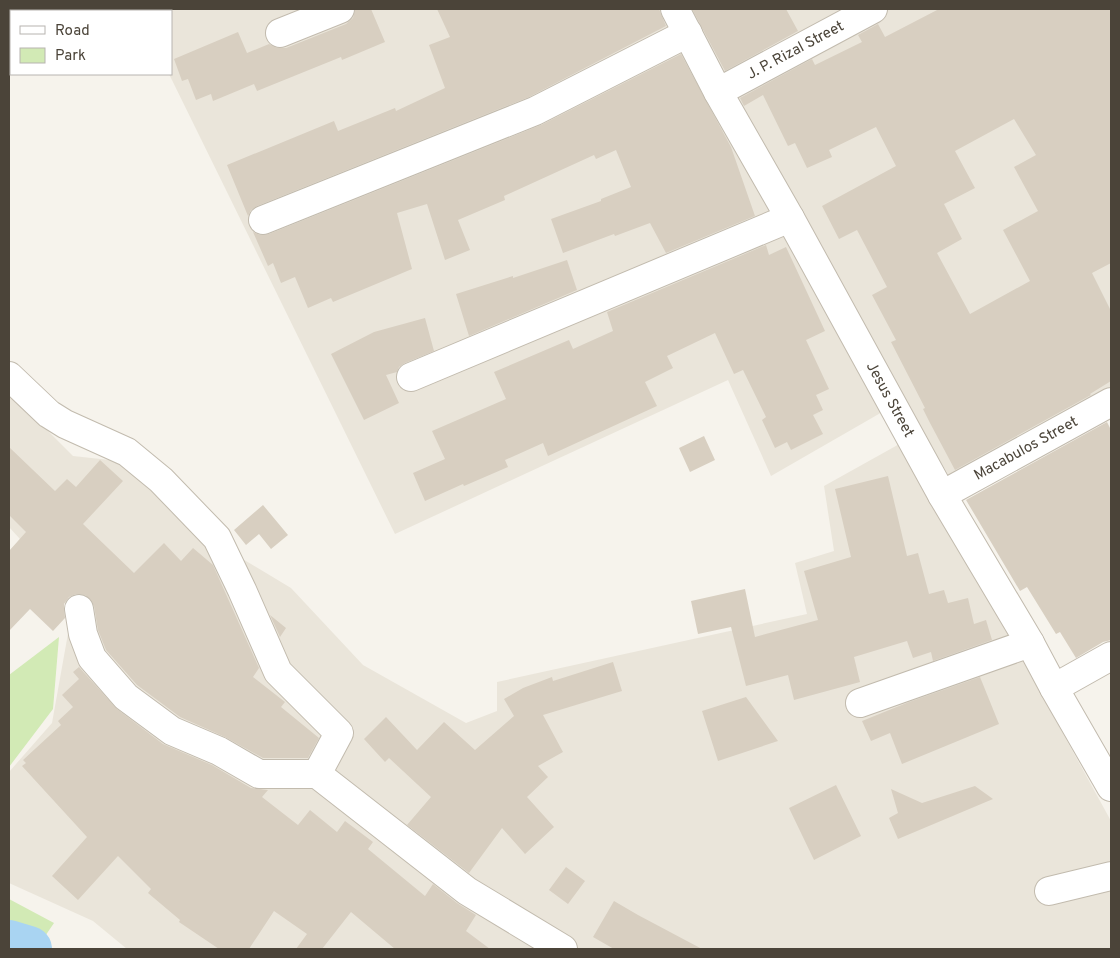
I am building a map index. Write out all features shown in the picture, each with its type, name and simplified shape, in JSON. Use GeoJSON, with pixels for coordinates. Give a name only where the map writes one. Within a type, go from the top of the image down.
{"type":"FeatureCollection","features":[{"type":"Feature","properties":{"kind":"street"},"geometry":{"type":"LineString","coordinates":[[280,33],[340,9]]}},
{"type":"Feature","properties":{"kind":"street","name":"Jesus Street"},"geometry":{"type":"LineString","coordinates":[[675,9],[718,92],[790,218],[942,495],[1030,643],[1111,787]]}},
{"type":"Feature","properties":{"kind":"street","name":"J. P. Rizal Street"},"geometry":{"type":"LineString","coordinates":[[718,92],[873,9]]}},
{"type":"Feature","properties":{"kind":"street"},"geometry":{"type":"LineString","coordinates":[[263,220],[535,112],[688,33]]}},
{"type":"Feature","properties":{"kind":"street"},"geometry":{"type":"LineString","coordinates":[[411,377],[790,218]]}},
{"type":"Feature","properties":{"kind":"street"},"geometry":{"type":"LineString","coordinates":[[9,376],[49,414],[127,452],[161,480],[217,538],[278,672],[339,733],[317,774]]}},
{"type":"Feature","properties":{"kind":"street","name":"Macabulos Street"},"geometry":{"type":"LineString","coordinates":[[942,495],[1111,402]]}},
{"type":"Feature","properties":{"kind":"street"},"geometry":{"type":"LineString","coordinates":[[79,609],[83,634],[92,658],[126,697],[172,731],[219,751],[259,774],[317,774],[467,891],[562,949]]}},
{"type":"Feature","properties":{"kind":"street"},"geometry":{"type":"LineString","coordinates":[[860,703],[1030,643]]}},
{"type":"Feature","properties":{"kind":"street"},"geometry":{"type":"LineString","coordinates":[[1054,688],[1111,656]]}},
{"type":"Feature","properties":{"kind":"street"},"geometry":{"type":"LineString","coordinates":[[1049,891],[1111,876]]}},
{"type":"Feature","properties":{"kind":"shaded area"},"geometry":{"type":"Polygon","coordinates":[[[666,9],[884,411],[771,476],[728,380],[395,534],[169,75],[172,75],[172,10],[40,10],[666,9]]]}},
{"type":"Feature","properties":{"kind":"shaded area"},"geometry":{"type":"Polygon","coordinates":[[[686,9],[858,9],[724,83],[686,9]]]}},
{"type":"Feature","properties":{"kind":"shaded area"},"geometry":{"type":"Polygon","coordinates":[[[888,9],[1111,9],[1111,396],[954,484],[720,93],[888,9]]]}},
{"type":"Feature","properties":{"kind":"shaded area"},"geometry":{"type":"Polygon","coordinates":[[[9,392],[73,456],[119,461],[189,527],[291,588],[363,665],[466,723],[497,711],[497,682],[807,614],[795,563],[834,551],[824,486],[903,442],[1111,821],[1111,949],[127,949],[93,921],[9,883],[9,772],[52,723],[69,628],[62,585],[9,527],[9,392]]]}},
{"type":"Feature","properties":{"kind":"green space"},"geometry":{"type":"Polygon","coordinates":[[[59,637],[53,709],[9,767],[9,675],[59,637]]]}},
{"type":"Feature","properties":{"kind":"green space"},"geometry":{"type":"Polygon","coordinates":[[[9,899],[54,923],[39,945],[9,935],[9,899]]]}},
{"type":"Feature","properties":{"kind":"building"},"geometry":{"type":"Polygon","coordinates":[[[355,9],[371,9],[385,42],[342,60],[341,57],[257,91],[254,84],[213,101],[211,94],[196,100],[188,79],[182,81],[174,59],[238,32],[247,53],[269,44],[277,48],[286,48],[346,24],[353,18],[355,9]]]}},
{"type":"Feature","properties":{"kind":"building"},"geometry":{"type":"Polygon","coordinates":[[[437,9],[659,9],[666,26],[529,97],[257,206],[251,210],[248,216],[227,165],[334,121],[338,131],[395,108],[396,111],[445,88],[429,45],[450,37],[437,9]]]}},
{"type":"Feature","properties":{"kind":"building"},"geometry":{"type":"Polygon","coordinates":[[[692,9],[786,9],[798,31],[725,71],[692,9]]]}},
{"type":"Feature","properties":{"kind":"building"},"geometry":{"type":"Polygon","coordinates":[[[939,9],[1111,9],[1111,263],[1092,273],[1111,311],[1111,381],[1091,395],[955,470],[891,342],[896,340],[872,295],[887,287],[857,230],[839,239],[822,206],[896,166],[876,127],[829,150],[832,157],[807,168],[795,143],[788,146],[763,95],[744,106],[740,98],[812,59],[815,65],[862,42],[858,35],[878,24],[885,37],[939,9]],[[1014,119],[955,151],[975,188],[944,204],[962,239],[937,253],[970,314],[1030,281],[1003,230],[1038,211],[1014,167],[1036,155],[1014,119]]]}},
{"type":"Feature","properties":{"kind":"building"},"geometry":{"type":"Polygon","coordinates":[[[681,54],[731,147],[755,216],[666,253],[650,223],[563,253],[551,219],[601,201],[601,199],[631,187],[616,150],[596,159],[594,155],[504,196],[505,200],[458,220],[470,250],[445,260],[427,204],[397,213],[412,269],[333,302],[331,298],[308,308],[295,277],[281,283],[273,263],[268,266],[253,232],[260,235],[269,234],[541,125],[681,54]]]}},
{"type":"Feature","properties":{"kind":"building"},"geometry":{"type":"Polygon","coordinates":[[[766,245],[769,255],[786,247],[825,331],[806,340],[829,389],[816,395],[823,410],[813,415],[823,434],[791,450],[787,442],[775,448],[762,420],[766,417],[743,370],[734,374],[715,333],[667,356],[673,368],[645,382],[657,406],[548,456],[543,443],[505,460],[508,467],[425,501],[413,473],[445,459],[432,431],[506,399],[494,372],[569,340],[573,349],[613,331],[607,312],[766,245]]]}},
{"type":"Feature","properties":{"kind":"building"},"geometry":{"type":"Polygon","coordinates":[[[567,260],[577,290],[469,336],[456,294],[567,260]]]}},
{"type":"Feature","properties":{"kind":"building"},"geometry":{"type":"Polygon","coordinates":[[[425,318],[434,351],[405,363],[399,367],[397,372],[386,375],[399,403],[364,420],[331,354],[374,332],[425,318]]]}},
{"type":"Feature","properties":{"kind":"building"},"geometry":{"type":"Polygon","coordinates":[[[1107,422],[1111,430],[1111,640],[1103,642],[1076,658],[1060,632],[1056,634],[1027,587],[1020,591],[966,500],[1107,422]]]}},
{"type":"Feature","properties":{"kind":"building"},"geometry":{"type":"Polygon","coordinates":[[[704,436],[715,460],[690,472],[679,448],[704,436]]]}},
{"type":"Feature","properties":{"kind":"building"},"geometry":{"type":"Polygon","coordinates":[[[9,447],[55,491],[67,479],[76,487],[100,460],[123,481],[83,524],[134,573],[164,543],[181,561],[193,548],[213,565],[259,668],[253,677],[285,702],[281,707],[319,738],[308,758],[263,758],[225,737],[180,717],[137,685],[106,650],[98,630],[94,606],[85,595],[76,594],[69,597],[64,604],[65,618],[53,631],[30,609],[9,631],[9,551],[26,532],[9,515],[9,447]]]}},
{"type":"Feature","properties":{"kind":"building"},"geometry":{"type":"Polygon","coordinates":[[[888,476],[907,556],[918,553],[929,594],[944,590],[948,603],[968,598],[974,624],[986,620],[992,640],[933,661],[931,652],[913,658],[907,641],[854,657],[860,682],[794,700],[788,675],[746,686],[731,627],[698,634],[691,601],[745,589],[755,637],[818,620],[804,571],[851,557],[835,489],[888,476]]]}},
{"type":"Feature","properties":{"kind":"building"},"geometry":{"type":"Polygon","coordinates":[[[263,505],[288,535],[271,549],[259,534],[246,545],[234,530],[263,505]]]}},
{"type":"Feature","properties":{"kind":"building"},"geometry":{"type":"Polygon","coordinates":[[[270,615],[286,628],[280,637],[270,615]]]}},
{"type":"Feature","properties":{"kind":"building"},"geometry":{"type":"Polygon","coordinates":[[[613,662],[622,691],[543,715],[563,752],[538,766],[548,777],[527,797],[554,827],[525,854],[502,828],[469,873],[407,825],[431,797],[389,758],[385,762],[364,739],[386,717],[417,750],[444,722],[475,750],[514,716],[504,699],[523,688],[552,677],[553,681],[613,662]]]}},
{"type":"Feature","properties":{"kind":"building"},"geometry":{"type":"Polygon","coordinates":[[[79,667],[117,709],[163,744],[212,765],[251,788],[268,790],[262,797],[298,825],[310,810],[337,832],[345,821],[373,842],[368,849],[425,896],[433,884],[476,915],[466,931],[490,949],[395,949],[351,912],[322,949],[296,949],[307,934],[274,911],[249,949],[219,949],[179,922],[180,920],[148,893],[151,889],[118,856],[78,900],[52,876],[87,837],[22,766],[26,763],[23,760],[61,725],[58,721],[73,707],[62,695],[79,679],[73,672],[79,667]]]}},
{"type":"Feature","properties":{"kind":"building"},"geometry":{"type":"Polygon","coordinates":[[[980,677],[999,724],[902,764],[890,733],[871,741],[862,721],[980,677]]]}},
{"type":"Feature","properties":{"kind":"building"},"geometry":{"type":"Polygon","coordinates":[[[746,697],[778,741],[718,761],[702,711],[746,697]]]}},
{"type":"Feature","properties":{"kind":"building"},"geometry":{"type":"Polygon","coordinates":[[[836,785],[861,836],[814,860],[789,808],[836,785]]]}},
{"type":"Feature","properties":{"kind":"building"},"geometry":{"type":"Polygon","coordinates":[[[975,786],[993,799],[898,839],[889,818],[898,813],[891,789],[922,803],[975,786]]]}},
{"type":"Feature","properties":{"kind":"building"},"geometry":{"type":"Polygon","coordinates":[[[566,867],[585,881],[568,904],[549,890],[566,867]]]}},
{"type":"Feature","properties":{"kind":"building"},"geometry":{"type":"Polygon","coordinates":[[[614,901],[702,949],[614,949],[593,937],[614,901]]]}},
{"type":"Feature","properties":{"kind":"waterway"},"geometry":{"type":"LineString","coordinates":[[9,943],[29,949]]}}]}
